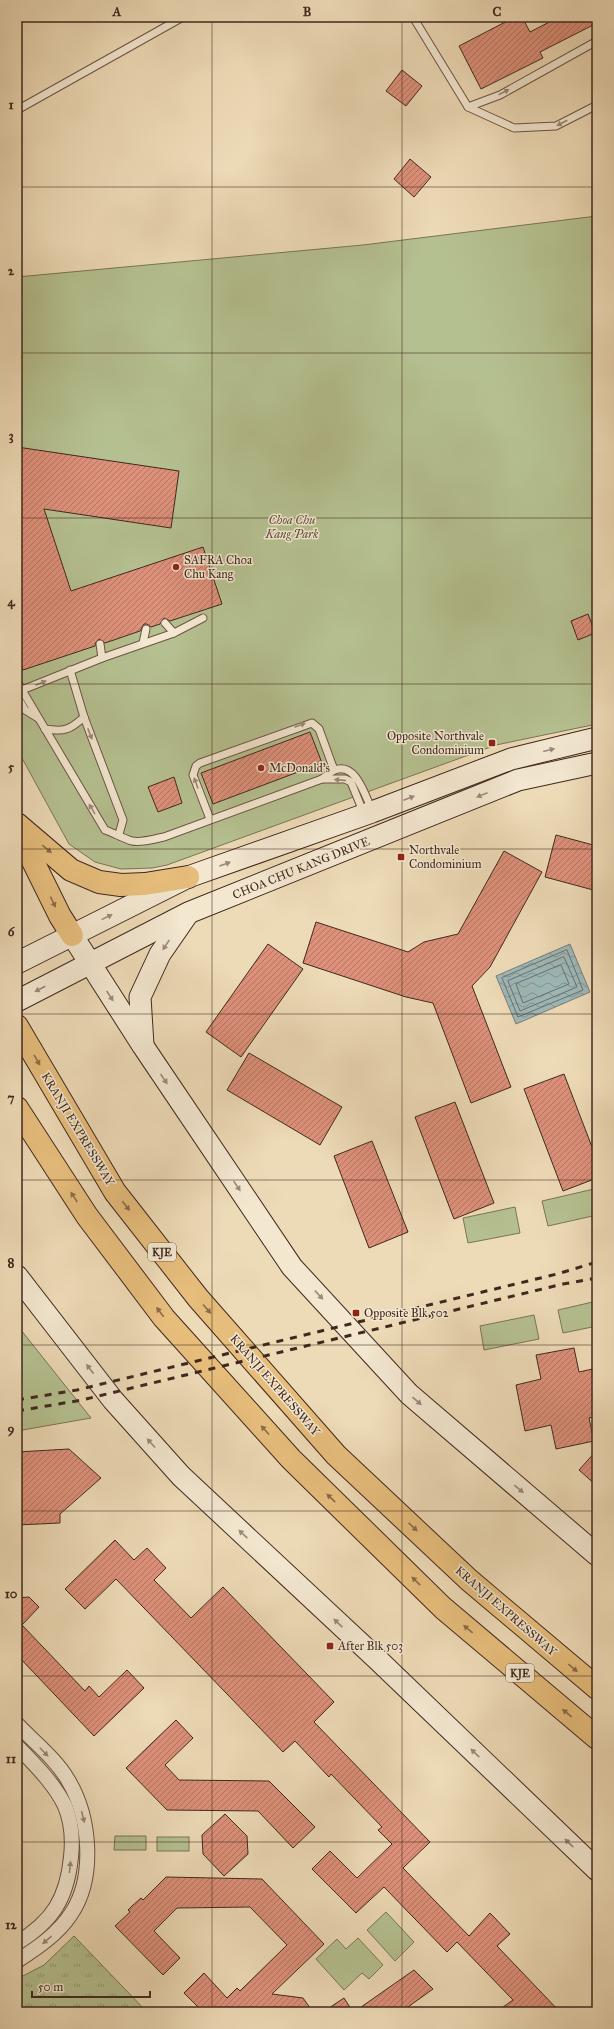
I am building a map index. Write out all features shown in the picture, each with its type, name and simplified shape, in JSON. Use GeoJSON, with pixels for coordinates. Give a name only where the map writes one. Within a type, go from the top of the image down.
{"type":"FeatureCollection","features":[{"type":"Feature","properties":{"kind":"highway"},"geometry":{"type":"LineString","coordinates":[[17,824],[70,870],[99,882],[122,885],[145,884],[188,877]]}},
{"type":"Feature","properties":{"kind":"highway"},"geometry":{"type":"LineString","coordinates":[[17,829],[60,916],[72,934]]}},
{"type":"Feature","properties":{"kind":"highway","name":"KRANJI EXPRESSWAY"},"geometry":{"type":"LineString","coordinates":[[17,1026],[116,1192],[198,1298],[336,1455],[469,1580],[597,1688]]}},
{"type":"Feature","properties":{"kind":"highway","name":"KJE"},"geometry":{"type":"LineString","coordinates":[[17,1108],[87,1216],[164,1318],[291,1459],[444,1608],[597,1738]]}},
{"type":"Feature","properties":{"kind":"main road"},"geometry":{"type":"LineString","coordinates":[[17,963],[188,877],[368,813],[511,759],[597,738]]}},
{"type":"Feature","properties":{"kind":"main road","name":"CHOA CHU KANG DRIVE"},"geometry":{"type":"LineString","coordinates":[[17,1001],[188,913],[518,780],[597,763]]}},
{"type":"Feature","properties":{"kind":"main road"},"geometry":{"type":"LineString","coordinates":[[143,1046],[140,997],[160,954],[188,913]]}},
{"type":"Feature","properties":{"kind":"main road"},"geometry":{"type":"LineString","coordinates":[[72,934],[143,1046],[292,1267],[409,1394],[597,1555]]}},
{"type":"Feature","properties":{"kind":"main road"},"geometry":{"type":"LineString","coordinates":[[17,1276],[113,1400],[181,1476],[377,1659],[597,1870]]}},
{"type":"Feature","properties":{"kind":"street"},"geometry":{"type":"LineString","coordinates":[[17,1724],[61,1770],[69,1781],[84,1815],[88,1853],[82,1888],[72,1912],[59,1930],[39,1947],[17,1961]]}},
{"type":"Feature","properties":{"kind":"street"},"geometry":{"type":"LineString","coordinates":[[17,1746],[40,1771],[64,1805],[70,1821],[72,1845],[69,1877],[60,1904],[50,1917],[32,1934],[17,1943]]}},
{"type":"Feature","properties":{"kind":"lane"},"geometry":{"type":"LineString","coordinates":[[17,110],[183,17]]}},
{"type":"Feature","properties":{"kind":"lane"},"geometry":{"type":"LineString","coordinates":[[412,17],[468,107],[514,128],[556,126],[597,105]]}},
{"type":"Feature","properties":{"kind":"lane"},"geometry":{"type":"LineString","coordinates":[[468,107],[500,95],[597,42]]}},
{"type":"Feature","properties":{"kind":"lane"},"geometry":{"type":"LineString","coordinates":[[22,690],[102,658],[174,633],[203,618]]}},
{"type":"Feature","properties":{"kind":"lane"},"geometry":{"type":"LineString","coordinates":[[165,623],[174,633]]}},
{"type":"Feature","properties":{"kind":"lane"},"geometry":{"type":"LineString","coordinates":[[144,643],[146,629]]}},
{"type":"Feature","properties":{"kind":"lane"},"geometry":{"type":"LineString","coordinates":[[100,644],[102,658]]}},
{"type":"Feature","properties":{"kind":"lane"},"geometry":{"type":"LineString","coordinates":[[70,670],[84,717],[123,820],[119,834]]}},
{"type":"Feature","properties":{"kind":"lane"},"geometry":{"type":"LineString","coordinates":[[17,682],[105,830],[119,834],[132,841],[144,841],[164,837],[322,779],[334,770],[343,769],[350,772],[356,778],[368,813]]}},
{"type":"Feature","properties":{"kind":"lane"},"geometry":{"type":"LineString","coordinates":[[17,696],[25,710],[38,718]]}},
{"type":"Feature","properties":{"kind":"lane"},"geometry":{"type":"LineString","coordinates":[[45,729],[61,732],[74,727],[84,717]]}},
{"type":"Feature","properties":{"kind":"lane"},"geometry":{"type":"LineString","coordinates":[[210,820],[194,775],[196,766],[200,763],[312,722],[319,729],[334,770]]}},
{"type":"Feature","properties":{"kind":"lane"},"geometry":{"type":"LineString","coordinates":[[322,779],[345,779],[351,782],[368,813]]}},
{"type":"Feature","properties":{"kind":"green space","name":"Choa Chu Kang Park"},"geometry":{"type":"Polygon","coordinates":[[[597,216],[597,724],[496,745],[167,865],[152,868],[121,869],[95,862],[69,844],[17,749],[17,277],[363,245],[597,216]]]}},
{"type":"Feature","properties":{"kind":"green space"},"geometry":{"type":"Polygon","coordinates":[[[594,1189],[597,1201],[597,1215],[548,1226],[542,1201],[594,1189]]]}},
{"type":"Feature","properties":{"kind":"green space"},"geometry":{"type":"Polygon","coordinates":[[[515,1207],[520,1233],[468,1243],[463,1218],[515,1207]]]}},
{"type":"Feature","properties":{"kind":"green space"},"geometry":{"type":"Polygon","coordinates":[[[597,1301],[597,1326],[563,1333],[558,1310],[597,1301]]]}},
{"type":"Feature","properties":{"kind":"green space"},"geometry":{"type":"Polygon","coordinates":[[[534,1315],[539,1339],[484,1350],[480,1326],[534,1315]]]}},
{"type":"Feature","properties":{"kind":"green space"},"geometry":{"type":"Polygon","coordinates":[[[17,1325],[91,1418],[17,1431],[17,1325]]]}},
{"type":"Feature","properties":{"kind":"green space"},"geometry":{"type":"Polygon","coordinates":[[[115,1836],[146,1836],[146,1850],[114,1850],[115,1836]]]}},
{"type":"Feature","properties":{"kind":"green space"},"geometry":{"type":"Polygon","coordinates":[[[157,1837],[189,1837],[189,1851],[157,1851],[157,1837]]]}},
{"type":"Feature","properties":{"kind":"green space"},"geometry":{"type":"Polygon","coordinates":[[[386,1912],[414,1942],[395,1961],[367,1930],[386,1912]]]}},
{"type":"Feature","properties":{"kind":"green space"},"geometry":{"type":"Polygon","coordinates":[[[74,1936],[147,2012],[17,2012],[17,1979],[44,1965],[74,1936]]]}},
{"type":"Feature","properties":{"kind":"green space"},"geometry":{"type":"Polygon","coordinates":[[[358,1938],[383,1965],[369,1979],[362,1973],[344,1990],[316,1959],[337,1939],[346,1949],[358,1938]]]}},
{"type":"Feature","properties":{"kind":"water"},"geometry":{"type":"Polygon","coordinates":[[[570,944],[590,992],[516,1024],[496,976],[570,944]]]}},
{"type":"Feature","properties":{"kind":"building"},"geometry":{"type":"Polygon","coordinates":[[[515,17],[522,17],[530,32],[559,17],[597,17],[597,23],[540,52],[543,58],[481,89],[459,46],[515,17]]]}},
{"type":"Feature","properties":{"kind":"building"},"geometry":{"type":"Polygon","coordinates":[[[402,70],[422,86],[406,106],[386,91],[402,70]]]}},
{"type":"Feature","properties":{"kind":"building"},"geometry":{"type":"Polygon","coordinates":[[[410,159],[431,177],[414,197],[394,179],[410,159]]]}},
{"type":"Feature","properties":{"kind":"building","name":"SAFRA Choa Chu Kang"},"geometry":{"type":"Polygon","coordinates":[[[17,447],[179,471],[171,528],[44,509],[71,591],[203,547],[222,604],[170,621],[164,618],[160,624],[151,627],[144,624],[140,631],[105,643],[99,639],[95,646],[23,670],[17,653],[17,447]]]}},
{"type":"Feature","properties":{"kind":"building"},"geometry":{"type":"Polygon","coordinates":[[[588,614],[595,633],[578,640],[571,621],[588,614]]]}},
{"type":"Feature","properties":{"kind":"building","name":"McDonald's"},"geometry":{"type":"Polygon","coordinates":[[[310,732],[322,763],[213,804],[201,773],[310,732]]]}},
{"type":"Feature","properties":{"kind":"building"},"geometry":{"type":"Polygon","coordinates":[[[174,777],[182,803],[158,812],[148,787],[174,777]]]}},
{"type":"Feature","properties":{"kind":"building"},"geometry":{"type":"Polygon","coordinates":[[[556,835],[597,846],[597,891],[545,877],[556,835]]]}},
{"type":"Feature","properties":{"kind":"building"},"geometry":{"type":"Polygon","coordinates":[[[504,851],[542,872],[490,967],[472,986],[511,1087],[471,1103],[433,1003],[406,997],[303,963],[316,922],[408,952],[424,942],[458,934],[504,851]]]}},
{"type":"Feature","properties":{"kind":"building"},"geometry":{"type":"Polygon","coordinates":[[[268,944],[303,969],[241,1057],[206,1032],[268,944]]]}},
{"type":"Feature","properties":{"kind":"building"},"geometry":{"type":"Polygon","coordinates":[[[249,1053],[342,1107],[320,1145],[227,1090],[249,1053]]]}},
{"type":"Feature","properties":{"kind":"building"},"geometry":{"type":"Polygon","coordinates":[[[564,1074],[597,1160],[597,1178],[563,1191],[524,1089],[564,1074]]]}},
{"type":"Feature","properties":{"kind":"building"},"geometry":{"type":"Polygon","coordinates":[[[455,1102],[494,1203],[454,1219],[415,1117],[455,1102]]]}},
{"type":"Feature","properties":{"kind":"building"},"geometry":{"type":"Polygon","coordinates":[[[372,1141],[408,1232],[369,1248],[334,1156],[372,1141]]]}},
{"type":"Feature","properties":{"kind":"building"},"geometry":{"type":"Polygon","coordinates":[[[574,1348],[579,1372],[597,1368],[597,1416],[589,1418],[594,1441],[556,1449],[551,1425],[525,1431],[516,1385],[541,1379],[536,1355],[574,1348]]]}},
{"type":"Feature","properties":{"kind":"building"},"geometry":{"type":"Polygon","coordinates":[[[69,1449],[101,1478],[60,1514],[60,1523],[17,1525],[17,1452],[69,1449]]]}},
{"type":"Feature","properties":{"kind":"building"},"geometry":{"type":"Polygon","coordinates":[[[597,1450],[597,1486],[579,1470],[597,1450]]]}},
{"type":"Feature","properties":{"kind":"building"},"geometry":{"type":"Polygon","coordinates":[[[115,1540],[134,1560],[147,1548],[166,1568],[154,1580],[191,1618],[223,1587],[334,1702],[314,1722],[430,1842],[403,1868],[469,1936],[490,1913],[510,1934],[497,1946],[560,2012],[496,2012],[513,2000],[457,1942],[447,1952],[384,1887],[356,1913],[312,1869],[330,1851],[357,1878],[392,1844],[378,1830],[382,1827],[331,1774],[329,1777],[295,1741],[283,1752],[116,1579],[85,1609],[65,1589],[115,1540]]]}},
{"type":"Feature","properties":{"kind":"building"},"geometry":{"type":"Polygon","coordinates":[[[29,1597],[39,1607],[22,1625],[85,1691],[89,1686],[99,1697],[127,1670],[144,1688],[94,1736],[17,1655],[17,1598],[29,1597]]]}},
{"type":"Feature","properties":{"kind":"building"},"geometry":{"type":"Polygon","coordinates":[[[176,1720],[193,1738],[165,1765],[179,1780],[269,1781],[315,1827],[293,1848],[258,1811],[167,1810],[126,1768],[176,1720]]]}},
{"type":"Feature","properties":{"kind":"building"},"geometry":{"type":"Polygon","coordinates":[[[225,1814],[247,1836],[248,1854],[224,1876],[203,1854],[202,1835],[225,1814]]]}},
{"type":"Feature","properties":{"kind":"building"},"geometry":{"type":"Polygon","coordinates":[[[166,1877],[262,1879],[324,1944],[272,1994],[303,1998],[313,2012],[203,2012],[184,1993],[204,1973],[227,1998],[237,1988],[240,1991],[287,1945],[250,1907],[177,1908],[154,1931],[180,1958],[163,1975],[115,1926],[130,1912],[128,1910],[132,1906],[141,1898],[143,1900],[166,1877]]]}},
{"type":"Feature","properties":{"kind":"building"},"geometry":{"type":"Polygon","coordinates":[[[414,1970],[433,1989],[401,2012],[354,2012],[414,1970]]]}},
{"type":"Feature","properties":{"kind":"building"},"geometry":{"type":"Polygon","coordinates":[[[344,1998],[353,2012],[323,2012],[344,1998]]]}},
{"type":"Feature","properties":{"kind":"railway"},"geometry":{"type":"LineString","coordinates":[[17,1400],[77,1390],[557,1274],[597,1262]]}},
{"type":"Feature","properties":{"kind":"railway"},"geometry":{"type":"LineString","coordinates":[[17,1411],[82,1400],[563,1284],[597,1278]]}},
{"type":"Feature","properties":{"kind":"place","name":"SAFRA Choa Chu Kang"},"geometry":{"type":"Point","coordinates":[176,567]}},
{"type":"Feature","properties":{"kind":"place","name":"Opposite Northvale Condominium"},"geometry":{"type":"Point","coordinates":[492,743]}},
{"type":"Feature","properties":{"kind":"place","name":"McDonald's"},"geometry":{"type":"Point","coordinates":[261,768]}},
{"type":"Feature","properties":{"kind":"place","name":"Northvale Condominium"},"geometry":{"type":"Point","coordinates":[401,857]}},
{"type":"Feature","properties":{"kind":"place","name":"Opposite Blk 502"},"geometry":{"type":"Point","coordinates":[356,1313]}},
{"type":"Feature","properties":{"kind":"place","name":"After Blk 503"},"geometry":{"type":"Point","coordinates":[330,1646]}}]}
